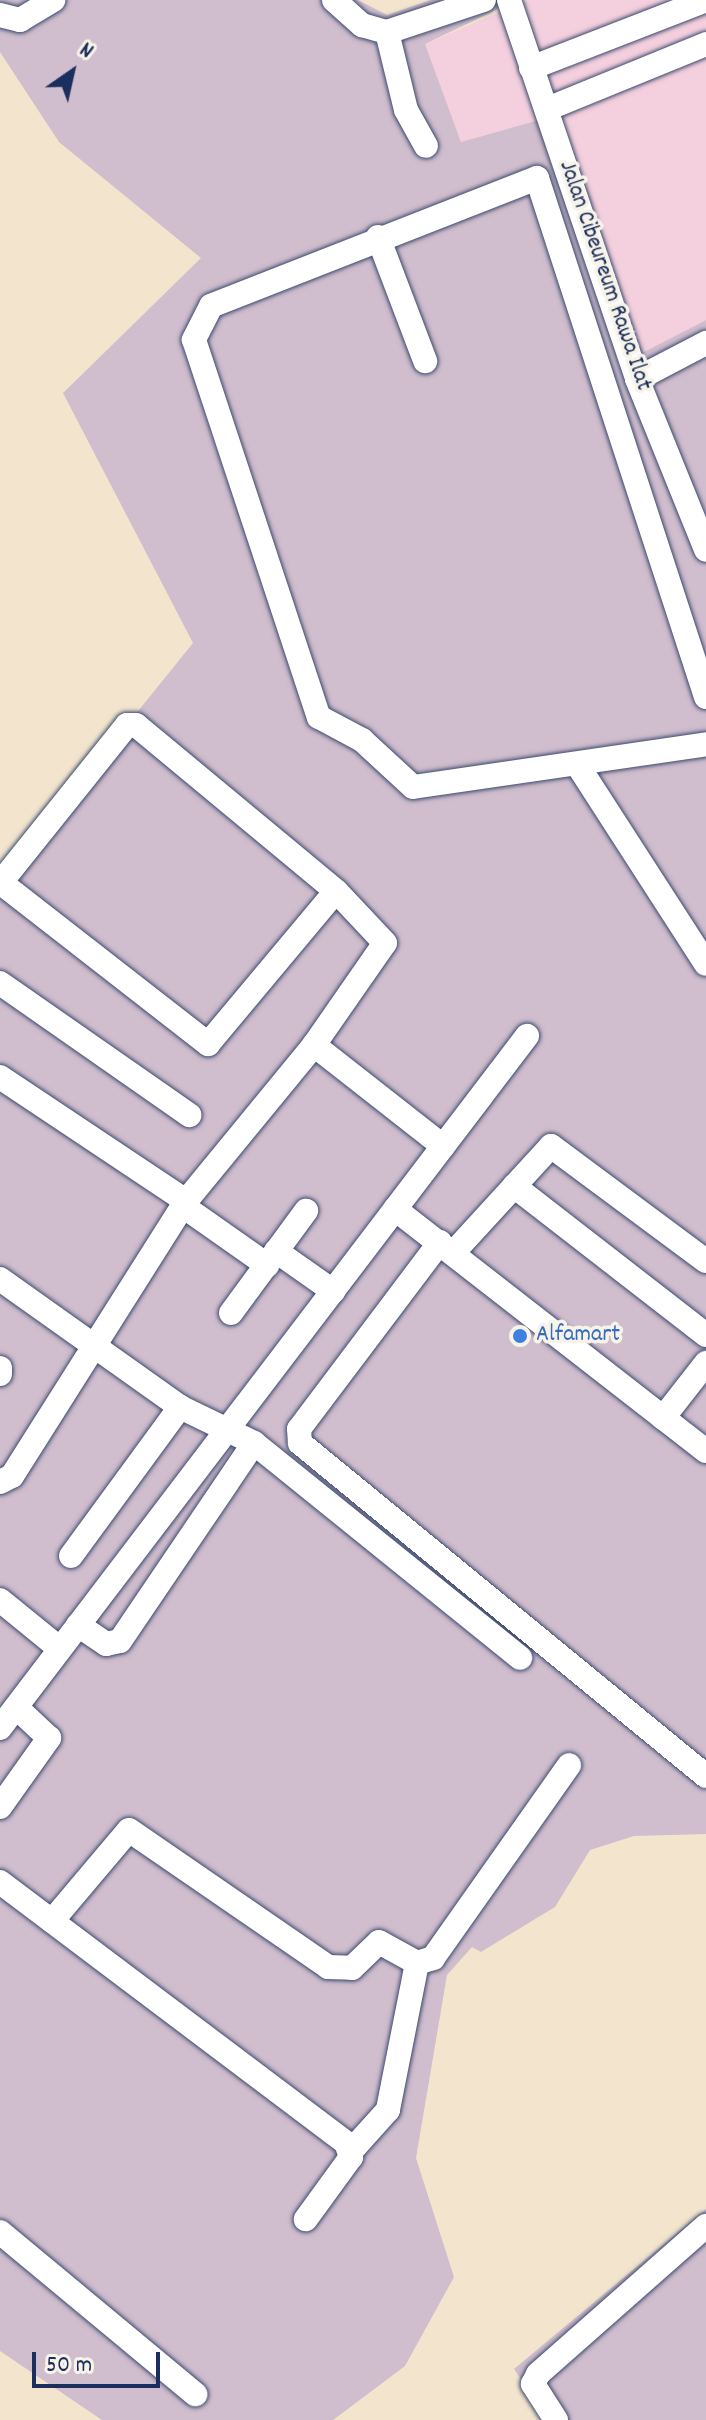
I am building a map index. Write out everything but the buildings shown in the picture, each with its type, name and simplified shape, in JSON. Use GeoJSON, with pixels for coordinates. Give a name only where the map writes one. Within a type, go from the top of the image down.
{"type":"FeatureCollection","features":[{"type":"Feature","properties":{"kind":"street"},"geometry":{"type":"LineString","coordinates":[[0,15],[20,20],[53,0]]}},
{"type":"Feature","properties":{"kind":"street"},"geometry":{"type":"LineString","coordinates":[[334,0],[362,25],[387,32],[484,0]]}},
{"type":"Feature","properties":{"kind":"street","name":"Jalan Cibeureum Rawa Ilat"},"geometry":{"type":"LineString","coordinates":[[509,0],[637,379],[706,550]]}},
{"type":"Feature","properties":{"kind":"street"},"geometry":{"type":"LineString","coordinates":[[531,68],[706,0]]}},
{"type":"Feature","properties":{"kind":"street"},"geometry":{"type":"LineString","coordinates":[[387,32],[406,110],[426,146]]}},
{"type":"Feature","properties":{"kind":"street"},"geometry":{"type":"LineString","coordinates":[[547,109],[706,44]]}},
{"type":"Feature","properties":{"kind":"street"},"geometry":{"type":"LineString","coordinates":[[706,697],[537,178],[222,299],[203,317],[194,340],[316,713],[362,740],[405,786],[579,767],[706,744]]}},
{"type":"Feature","properties":{"kind":"street"},"geometry":{"type":"LineString","coordinates":[[378,237],[425,361]]}},
{"type":"Feature","properties":{"kind":"street"},"geometry":{"type":"LineString","coordinates":[[637,379],[706,343]]}},
{"type":"Feature","properties":{"kind":"street"},"geometry":{"type":"LineString","coordinates":[[0,1482],[12,1476],[185,1203],[314,1045],[385,943],[336,891],[143,731],[127,725],[1,882],[208,1044],[336,891]]}},
{"type":"Feature","properties":{"kind":"street"},"geometry":{"type":"LineString","coordinates":[[579,767],[706,964]]}},
{"type":"Feature","properties":{"kind":"street"},"geometry":{"type":"LineString","coordinates":[[0,983],[189,1115]]}},
{"type":"Feature","properties":{"kind":"street"},"geometry":{"type":"LineString","coordinates":[[0,1728],[232,1430],[333,1291],[527,1036]]}},
{"type":"Feature","properties":{"kind":"street"},"geometry":{"type":"LineString","coordinates":[[314,1045],[443,1146]]}},
{"type":"Feature","properties":{"kind":"street"},"geometry":{"type":"LineString","coordinates":[[0,1077],[185,1203],[272,1258],[333,1291]]}},
{"type":"Feature","properties":{"kind":"street"},"geometry":{"type":"LineString","coordinates":[[706,1261],[555,1147],[446,1247],[299,1429],[300,1443],[706,1776]]}},
{"type":"Feature","properties":{"kind":"street"},"geometry":{"type":"LineString","coordinates":[[514,1186],[706,1335]]}},
{"type":"Feature","properties":{"kind":"street"},"geometry":{"type":"LineString","coordinates":[[395,1209],[706,1451]]}},
{"type":"Feature","properties":{"kind":"street"},"geometry":{"type":"LineString","coordinates":[[231,1313],[306,1211]]}},
{"type":"Feature","properties":{"kind":"street"},"geometry":{"type":"LineString","coordinates":[[0,1279],[180,1407],[254,1443],[520,1658]]}},
{"type":"Feature","properties":{"kind":"street"},"geometry":{"type":"LineString","coordinates":[[663,1418],[706,1363]]}},
{"type":"Feature","properties":{"kind":"street"},"geometry":{"type":"LineString","coordinates":[[0,1368],[0,1374]]}},
{"type":"Feature","properties":{"kind":"street"},"geometry":{"type":"LineString","coordinates":[[71,1556],[180,1407]]}},
{"type":"Feature","properties":{"kind":"street"},"geometry":{"type":"LineString","coordinates":[[78,1625],[106,1644],[120,1641],[254,1443]]}},
{"type":"Feature","properties":{"kind":"street"},"geometry":{"type":"LineString","coordinates":[[0,1600],[60,1649]]}},
{"type":"Feature","properties":{"kind":"street"},"geometry":{"type":"LineString","coordinates":[[0,1807],[49,1738],[16,1707]]}},
{"type":"Feature","properties":{"kind":"street"},"geometry":{"type":"LineString","coordinates":[[52,1921],[129,1830],[328,1967],[352,1968],[379,1942],[417,1963],[433,1958],[569,1765]]}},
{"type":"Feature","properties":{"kind":"street"},"geometry":{"type":"LineString","coordinates":[[0,1882],[352,2150]]}},
{"type":"Feature","properties":{"kind":"street"},"geometry":{"type":"LineString","coordinates":[[306,2219],[352,2150],[388,2110],[417,1963]]}},
{"type":"Feature","properties":{"kind":"street"},"geometry":{"type":"LineString","coordinates":[[556,2420],[533,2384],[538,2374],[706,2226]]}},
{"type":"Feature","properties":{"kind":"street"},"geometry":{"type":"LineString","coordinates":[[0,2232],[195,2394]]}},
{"type":"Feature","properties":{"kind":"shaded area"},"geometry":{"type":"Polygon","coordinates":[[[0,0],[358,0],[387,15],[430,0],[495,0],[498,9],[425,44],[461,142],[546,118],[619,365],[706,320],[706,1834],[634,1836],[590,1850],[555,1907],[481,1952],[472,1947],[447,1975],[416,2158],[454,2277],[405,2366],[333,2420],[102,2420],[0,2351],[0,882],[193,643],[63,393],[201,258],[59,142],[0,52],[0,0]]]}},
{"type":"Feature","properties":{"kind":"shaded area"},"geometry":{"type":"Polygon","coordinates":[[[528,0],[706,0],[706,320],[619,366],[546,118],[461,142],[425,44],[528,0]]]}},
{"type":"Feature","properties":{"kind":"shaded area"},"geometry":{"type":"Polygon","coordinates":[[[706,2209],[706,2420],[550,2420],[514,2369],[706,2209]]]}},
{"type":"Feature","properties":{"kind":"place","name":"Alfamart"},"geometry":{"type":"Point","coordinates":[520,1336]}}]}
